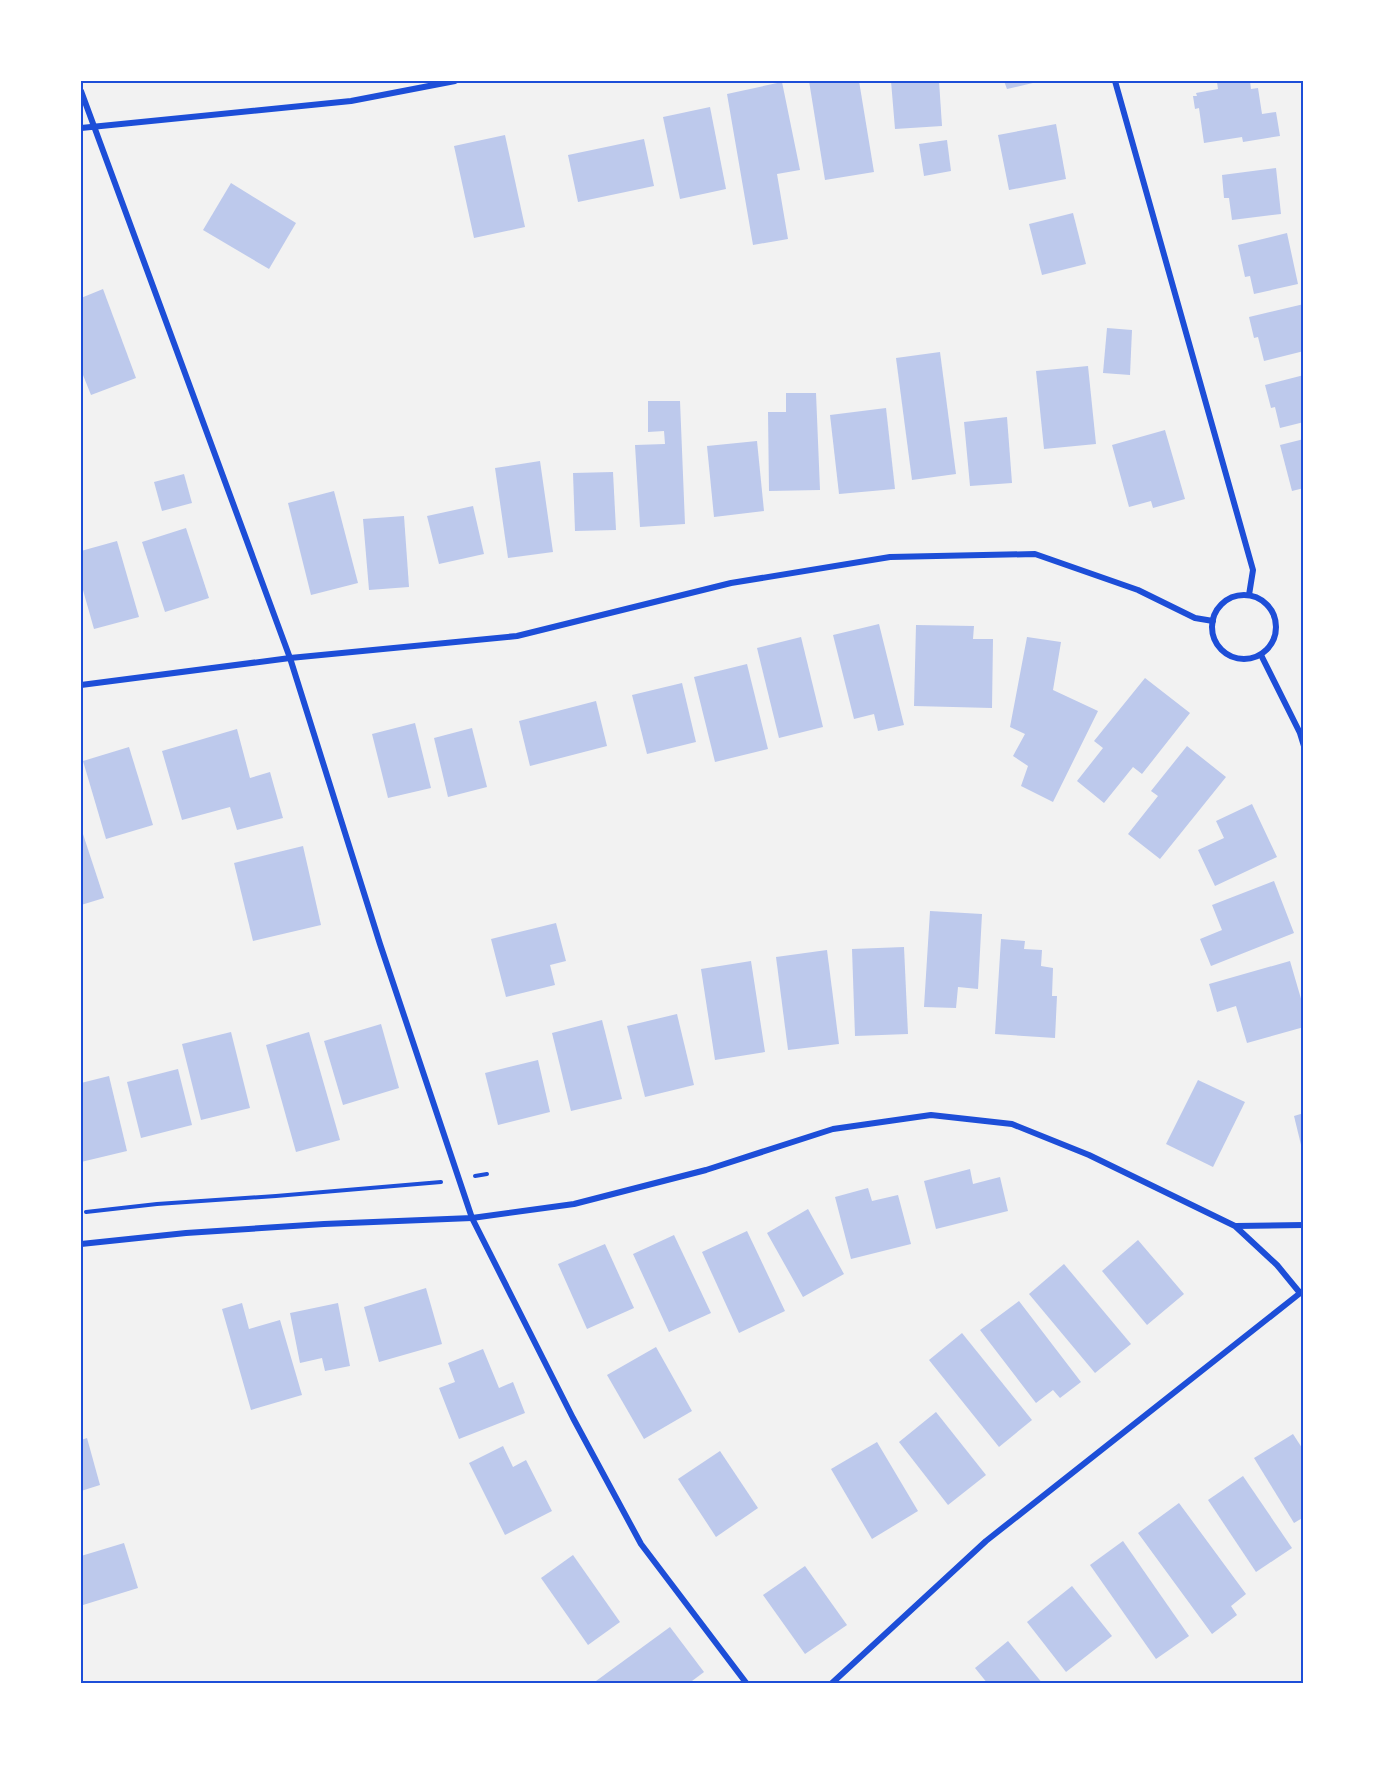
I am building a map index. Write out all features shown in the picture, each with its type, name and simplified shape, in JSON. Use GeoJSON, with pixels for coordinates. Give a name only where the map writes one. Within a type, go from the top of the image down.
{"type":"FeatureCollection","features":[{"type":"Feature","properties":{"kind":"street"},"geometry":{"type":"LineString","coordinates":[[81,128],[351,101],[455,81]]}},
{"type":"Feature","properties":{"kind":"street"},"geometry":{"type":"LineString","coordinates":[[1115,81],[1253,570],[1249,595]]}},
{"type":"Feature","properties":{"kind":"street"},"geometry":{"type":"LineString","coordinates":[[81,91],[290,657],[380,944],[472,1218],[573,1418],[641,1544],[747,1684]]}},
{"type":"Feature","properties":{"kind":"street"},"geometry":{"type":"LineString","coordinates":[[81,685],[290,657],[518,636],[731,583],[890,557],[1035,554],[1138,590],[1195,618],[1213,621]]}},
{"type":"Feature","properties":{"kind":"street"},"geometry":{"type":"LineString","coordinates":[[1238,595],[1249,595],[1259,598],[1268,605],[1274,615],[1276,626],[1269,646],[1261,655],[1243,659],[1233,657],[1217,645],[1213,635],[1213,621],[1219,607],[1227,599],[1238,595]]}},
{"type":"Feature","properties":{"kind":"street"},"geometry":{"type":"LineString","coordinates":[[1261,655],[1300,733],[1304,746]]}},
{"type":"Feature","properties":{"kind":"street"},"geometry":{"type":"LineString","coordinates":[[81,1244],[186,1233],[472,1218],[574,1204],[706,1170],[833,1129],[931,1115],[1012,1124],[1089,1155],[1235,1226],[1302,1291],[986,1541],[831,1684]]}},
{"type":"Feature","properties":{"kind":"street"},"geometry":{"type":"LineString","coordinates":[[1235,1226],[1304,1225]]}},
{"type":"Feature","properties":{"kind":"path"},"geometry":{"type":"LineString","coordinates":[[86,1212],[157,1204],[422,1184],[487,1174]]}},
{"type":"Feature","properties":{"kind":"building"},"geometry":{"type":"Polygon","coordinates":[[[809,81],[859,81],[874,172],[825,180],[809,81]]]}},
{"type":"Feature","properties":{"kind":"building"},"geometry":{"type":"Polygon","coordinates":[[[891,81],[939,81],[942,126],[895,129],[891,81]]]}},
{"type":"Feature","properties":{"kind":"building"},"geometry":{"type":"Polygon","coordinates":[[[1004,81],[1037,81],[1037,82],[1007,89],[1004,81]]]}},
{"type":"Feature","properties":{"kind":"building"},"geometry":{"type":"Polygon","coordinates":[[[1250,81],[1251,89],[1258,88],[1262,114],[1276,112],[1280,136],[1243,142],[1242,137],[1204,143],[1199,108],[1195,109],[1193,96],[1197,96],[1196,93],[1218,89],[1217,82],[1250,81]]]}},
{"type":"Feature","properties":{"kind":"building"},"geometry":{"type":"Polygon","coordinates":[[[782,82],[800,170],[777,174],[788,239],[753,245],[727,94],[782,82]]]}},
{"type":"Feature","properties":{"kind":"building"},"geometry":{"type":"Polygon","coordinates":[[[710,107],[726,189],[680,199],[663,117],[710,107]]]}},
{"type":"Feature","properties":{"kind":"building"},"geometry":{"type":"Polygon","coordinates":[[[1056,124],[1066,179],[1009,190],[998,135],[1056,124]]]}},
{"type":"Feature","properties":{"kind":"building"},"geometry":{"type":"Polygon","coordinates":[[[505,135],[525,227],[474,238],[454,146],[505,135]]]}},
{"type":"Feature","properties":{"kind":"building"},"geometry":{"type":"Polygon","coordinates":[[[644,139],[654,186],[578,202],[568,155],[644,139]]]}},
{"type":"Feature","properties":{"kind":"building"},"geometry":{"type":"Polygon","coordinates":[[[947,140],[951,171],[924,176],[919,144],[947,140]]]}},
{"type":"Feature","properties":{"kind":"building"},"geometry":{"type":"Polygon","coordinates":[[[1276,168],[1281,214],[1232,220],[1229,198],[1224,198],[1222,175],[1276,168]]]}},
{"type":"Feature","properties":{"kind":"building"},"geometry":{"type":"Polygon","coordinates":[[[231,183],[296,223],[269,269],[203,230],[231,183]]]}},
{"type":"Feature","properties":{"kind":"building"},"geometry":{"type":"Polygon","coordinates":[[[1073,213],[1086,264],[1042,275],[1029,224],[1073,213]]]}},
{"type":"Feature","properties":{"kind":"building"},"geometry":{"type":"Polygon","coordinates":[[[1287,233],[1298,284],[1254,294],[1250,276],[1245,277],[1238,245],[1287,233]]]}},
{"type":"Feature","properties":{"kind":"building"},"geometry":{"type":"Polygon","coordinates":[[[103,289],[136,378],[91,395],[81,370],[81,298],[103,289]]]}},
{"type":"Feature","properties":{"kind":"building"},"geometry":{"type":"Polygon","coordinates":[[[1304,304],[1304,351],[1264,361],[1258,337],[1254,338],[1249,317],[1304,304]]]}},
{"type":"Feature","properties":{"kind":"building"},"geometry":{"type":"Polygon","coordinates":[[[1107,328],[1132,330],[1130,375],[1103,373],[1107,328]]]}},
{"type":"Feature","properties":{"kind":"building"},"geometry":{"type":"Polygon","coordinates":[[[940,352],[956,474],[912,480],[896,358],[940,352]]]}},
{"type":"Feature","properties":{"kind":"building"},"geometry":{"type":"Polygon","coordinates":[[[1088,366],[1096,444],[1044,449],[1036,371],[1088,366]]]}},
{"type":"Feature","properties":{"kind":"building"},"geometry":{"type":"Polygon","coordinates":[[[1304,375],[1304,422],[1280,428],[1275,407],[1271,408],[1265,385],[1304,375]]]}},
{"type":"Feature","properties":{"kind":"building"},"geometry":{"type":"Polygon","coordinates":[[[786,393],[816,393],[820,490],[769,491],[768,412],[786,412],[786,393]]]}},
{"type":"Feature","properties":{"kind":"building"},"geometry":{"type":"Polygon","coordinates":[[[648,401],[680,401],[685,524],[640,527],[635,445],[665,444],[664,431],[648,432],[648,401]]]}},
{"type":"Feature","properties":{"kind":"building"},"geometry":{"type":"Polygon","coordinates":[[[886,408],[895,489],[839,494],[830,415],[886,408]]]}},
{"type":"Feature","properties":{"kind":"building"},"geometry":{"type":"Polygon","coordinates":[[[1007,417],[1012,483],[970,486],[964,422],[1007,417]]]}},
{"type":"Feature","properties":{"kind":"building"},"geometry":{"type":"Polygon","coordinates":[[[1165,430],[1185,499],[1153,508],[1151,501],[1129,507],[1112,445],[1165,430]]]}},
{"type":"Feature","properties":{"kind":"building"},"geometry":{"type":"Polygon","coordinates":[[[1304,439],[1304,488],[1292,491],[1280,445],[1304,439]]]}},
{"type":"Feature","properties":{"kind":"building"},"geometry":{"type":"Polygon","coordinates":[[[757,441],[764,511],[714,517],[707,446],[757,441]]]}},
{"type":"Feature","properties":{"kind":"building"},"geometry":{"type":"Polygon","coordinates":[[[540,461],[553,552],[508,558],[495,468],[540,461]]]}},
{"type":"Feature","properties":{"kind":"building"},"geometry":{"type":"Polygon","coordinates":[[[613,472],[616,530],[575,531],[573,473],[613,472]]]}},
{"type":"Feature","properties":{"kind":"building"},"geometry":{"type":"Polygon","coordinates":[[[184,474],[192,503],[162,511],[154,482],[184,474]]]}},
{"type":"Feature","properties":{"kind":"building"},"geometry":{"type":"Polygon","coordinates":[[[334,491],[358,583],[311,595],[288,503],[334,491]]]}},
{"type":"Feature","properties":{"kind":"building"},"geometry":{"type":"Polygon","coordinates":[[[473,506],[484,554],[439,564],[427,516],[473,506]]]}},
{"type":"Feature","properties":{"kind":"building"},"geometry":{"type":"Polygon","coordinates":[[[404,516],[409,587],[369,590],[363,519],[404,516]]]}},
{"type":"Feature","properties":{"kind":"building"},"geometry":{"type":"Polygon","coordinates":[[[186,528],[209,598],[165,612],[142,542],[186,528]]]}},
{"type":"Feature","properties":{"kind":"building"},"geometry":{"type":"Polygon","coordinates":[[[117,541],[139,617],[94,629],[81,583],[81,551],[117,541]]]}},
{"type":"Feature","properties":{"kind":"building"},"geometry":{"type":"Polygon","coordinates":[[[879,624],[904,725],[878,731],[874,714],[854,719],[833,635],[879,624]]]}},
{"type":"Feature","properties":{"kind":"building"},"geometry":{"type":"Polygon","coordinates":[[[916,625],[974,626],[973,639],[993,639],[992,708],[914,706],[916,625]]]}},
{"type":"Feature","properties":{"kind":"building"},"geometry":{"type":"Polygon","coordinates":[[[801,637],[823,727],[779,738],[757,648],[801,637]]]}},
{"type":"Feature","properties":{"kind":"building"},"geometry":{"type":"Polygon","coordinates":[[[1027,637],[1061,642],[1053,690],[1098,711],[1053,802],[1021,786],[1028,766],[1013,756],[1025,734],[1010,727],[1027,637]]]}},
{"type":"Feature","properties":{"kind":"building"},"geometry":{"type":"Polygon","coordinates":[[[747,664],[768,749],[715,762],[694,677],[747,664]]]}},
{"type":"Feature","properties":{"kind":"building"},"geometry":{"type":"Polygon","coordinates":[[[1145,678],[1190,713],[1142,774],[1133,767],[1104,803],[1077,781],[1103,748],[1094,741],[1145,678]]]}},
{"type":"Feature","properties":{"kind":"building"},"geometry":{"type":"Polygon","coordinates":[[[682,683],[696,742],[647,754],[632,695],[682,683]]]}},
{"type":"Feature","properties":{"kind":"building"},"geometry":{"type":"Polygon","coordinates":[[[596,701],[607,746],[530,766],[519,721],[596,701]]]}},
{"type":"Feature","properties":{"kind":"building"},"geometry":{"type":"Polygon","coordinates":[[[415,723],[431,788],[388,798],[372,734],[415,723]]]}},
{"type":"Feature","properties":{"kind":"building"},"geometry":{"type":"Polygon","coordinates":[[[472,728],[487,787],[448,797],[434,738],[472,728]]]}},
{"type":"Feature","properties":{"kind":"building"},"geometry":{"type":"Polygon","coordinates":[[[237,729],[250,778],[270,772],[283,818],[237,830],[230,807],[182,820],[162,751],[237,729]]]}},
{"type":"Feature","properties":{"kind":"building"},"geometry":{"type":"Polygon","coordinates":[[[1187,746],[1226,777],[1160,859],[1128,834],[1158,796],[1151,791],[1187,746]]]}},
{"type":"Feature","properties":{"kind":"building"},"geometry":{"type":"Polygon","coordinates":[[[129,747],[153,825],[106,839],[83,761],[129,747]]]}},
{"type":"Feature","properties":{"kind":"building"},"geometry":{"type":"Polygon","coordinates":[[[1252,804],[1277,857],[1215,886],[1198,850],[1224,838],[1216,821],[1252,804]]]}},
{"type":"Feature","properties":{"kind":"building"},"geometry":{"type":"Polygon","coordinates":[[[81,828],[104,898],[81,905],[81,828]]]}},
{"type":"Feature","properties":{"kind":"building"},"geometry":{"type":"Polygon","coordinates":[[[303,846],[321,925],[253,941],[234,863],[303,846]]]}},
{"type":"Feature","properties":{"kind":"building"},"geometry":{"type":"Polygon","coordinates":[[[1274,881],[1294,933],[1211,966],[1200,939],[1222,930],[1212,905],[1274,881]]]}},
{"type":"Feature","properties":{"kind":"building"},"geometry":{"type":"Polygon","coordinates":[[[930,911],[982,914],[978,989],[958,987],[956,1008],[924,1007],[930,911]]]}},
{"type":"Feature","properties":{"kind":"building"},"geometry":{"type":"Polygon","coordinates":[[[556,923],[566,961],[550,965],[555,985],[506,997],[491,939],[556,923]]]}},
{"type":"Feature","properties":{"kind":"building"},"geometry":{"type":"Polygon","coordinates":[[[1001,939],[1025,941],[1024,949],[1042,950],[1041,966],[1053,968],[1052,996],[1057,996],[1055,1038],[995,1034],[1001,939]]]}},
{"type":"Feature","properties":{"kind":"building"},"geometry":{"type":"Polygon","coordinates":[[[904,947],[908,1034],[855,1036],[852,949],[904,947]]]}},
{"type":"Feature","properties":{"kind":"building"},"geometry":{"type":"Polygon","coordinates":[[[827,950],[839,1044],[788,1050],[776,957],[827,950]]]}},
{"type":"Feature","properties":{"kind":"building"},"geometry":{"type":"Polygon","coordinates":[[[751,961],[765,1052],[715,1060],[701,969],[751,961]]]}},
{"type":"Feature","properties":{"kind":"building"},"geometry":{"type":"Polygon","coordinates":[[[1290,961],[1304,1009],[1304,1027],[1247,1043],[1236,1006],[1217,1012],[1209,984],[1290,961]]]}},
{"type":"Feature","properties":{"kind":"building"},"geometry":{"type":"Polygon","coordinates":[[[677,1014],[694,1085],[645,1097],[627,1026],[677,1014]]]}},
{"type":"Feature","properties":{"kind":"building"},"geometry":{"type":"Polygon","coordinates":[[[602,1020],[622,1099],[571,1111],[552,1033],[602,1020]]]}},
{"type":"Feature","properties":{"kind":"building"},"geometry":{"type":"Polygon","coordinates":[[[381,1024],[399,1088],[343,1105],[324,1041],[381,1024]]]}},
{"type":"Feature","properties":{"kind":"building"},"geometry":{"type":"Polygon","coordinates":[[[231,1032],[250,1108],[201,1120],[182,1044],[231,1032]]]}},
{"type":"Feature","properties":{"kind":"building"},"geometry":{"type":"Polygon","coordinates":[[[309,1032],[340,1140],[296,1152],[266,1045],[309,1032]]]}},
{"type":"Feature","properties":{"kind":"building"},"geometry":{"type":"Polygon","coordinates":[[[538,1060],[550,1112],[498,1125],[485,1073],[538,1060]]]}},
{"type":"Feature","properties":{"kind":"building"},"geometry":{"type":"Polygon","coordinates":[[[178,1069],[192,1125],[141,1138],[127,1082],[178,1069]]]}},
{"type":"Feature","properties":{"kind":"building"},"geometry":{"type":"Polygon","coordinates":[[[109,1076],[127,1151],[81,1162],[81,1083],[109,1076]]]}},
{"type":"Feature","properties":{"kind":"building"},"geometry":{"type":"Polygon","coordinates":[[[1198,1080],[1245,1102],[1213,1167],[1166,1144],[1198,1080]]]}},
{"type":"Feature","properties":{"kind":"building"},"geometry":{"type":"Polygon","coordinates":[[[1304,1113],[1304,1153],[1303,1153],[1294,1116],[1304,1113]]]}},
{"type":"Feature","properties":{"kind":"building"},"geometry":{"type":"Polygon","coordinates":[[[970,1169],[973,1184],[1000,1177],[1008,1211],[936,1229],[924,1181],[970,1169]]]}},
{"type":"Feature","properties":{"kind":"building"},"geometry":{"type":"Polygon","coordinates":[[[868,1188],[872,1201],[898,1195],[911,1244],[851,1259],[835,1197],[868,1188]]]}},
{"type":"Feature","properties":{"kind":"building"},"geometry":{"type":"Polygon","coordinates":[[[808,1209],[844,1274],[803,1297],[767,1233],[808,1209]]]}},
{"type":"Feature","properties":{"kind":"building"},"geometry":{"type":"Polygon","coordinates":[[[747,1231],[785,1311],[739,1333],[702,1252],[747,1231]]]}},
{"type":"Feature","properties":{"kind":"building"},"geometry":{"type":"Polygon","coordinates":[[[674,1235],[711,1313],[669,1332],[633,1254],[674,1235]]]}},
{"type":"Feature","properties":{"kind":"building"},"geometry":{"type":"Polygon","coordinates":[[[1138,1240],[1184,1294],[1147,1325],[1102,1271],[1138,1240]]]}},
{"type":"Feature","properties":{"kind":"building"},"geometry":{"type":"Polygon","coordinates":[[[605,1244],[634,1308],[587,1329],[558,1264],[605,1244]]]}},
{"type":"Feature","properties":{"kind":"building"},"geometry":{"type":"Polygon","coordinates":[[[1064,1264],[1131,1344],[1095,1373],[1029,1294],[1064,1264]]]}},
{"type":"Feature","properties":{"kind":"building"},"geometry":{"type":"Polygon","coordinates":[[[426,1288],[442,1344],[379,1362],[364,1307],[426,1288]]]}},
{"type":"Feature","properties":{"kind":"building"},"geometry":{"type":"Polygon","coordinates":[[[1019,1301],[1081,1382],[1060,1398],[1053,1390],[1036,1403],[980,1330],[1019,1301]]]}},
{"type":"Feature","properties":{"kind":"building"},"geometry":{"type":"Polygon","coordinates":[[[242,1303],[249,1329],[280,1320],[302,1395],[251,1410],[222,1309],[242,1303]]]}},
{"type":"Feature","properties":{"kind":"building"},"geometry":{"type":"Polygon","coordinates":[[[338,1303],[350,1366],[325,1371],[322,1358],[300,1363],[290,1313],[338,1303]]]}},
{"type":"Feature","properties":{"kind":"building"},"geometry":{"type":"Polygon","coordinates":[[[962,1333],[1032,1420],[999,1447],[929,1360],[962,1333]]]}},
{"type":"Feature","properties":{"kind":"building"},"geometry":{"type":"Polygon","coordinates":[[[656,1347],[692,1411],[644,1439],[607,1375],[656,1347]]]}},
{"type":"Feature","properties":{"kind":"building"},"geometry":{"type":"Polygon","coordinates":[[[483,1349],[499,1388],[513,1382],[525,1413],[459,1439],[439,1388],[455,1382],[448,1363],[483,1349]]]}},
{"type":"Feature","properties":{"kind":"building"},"geometry":{"type":"Polygon","coordinates":[[[936,1412],[986,1475],[948,1505],[899,1442],[936,1412]]]}},
{"type":"Feature","properties":{"kind":"building"},"geometry":{"type":"Polygon","coordinates":[[[1293,1434],[1304,1451],[1304,1517],[1294,1523],[1254,1458],[1293,1434]]]}},
{"type":"Feature","properties":{"kind":"building"},"geometry":{"type":"Polygon","coordinates":[[[87,1438],[100,1485],[81,1491],[81,1440],[87,1438]]]}},
{"type":"Feature","properties":{"kind":"building"},"geometry":{"type":"Polygon","coordinates":[[[877,1442],[918,1511],[872,1539],[831,1469],[877,1442]]]}},
{"type":"Feature","properties":{"kind":"building"},"geometry":{"type":"Polygon","coordinates":[[[503,1446],[513,1467],[526,1460],[552,1511],[505,1535],[469,1463],[503,1446]]]}},
{"type":"Feature","properties":{"kind":"building"},"geometry":{"type":"Polygon","coordinates":[[[720,1451],[758,1508],[716,1537],[678,1479],[720,1451]]]}},
{"type":"Feature","properties":{"kind":"building"},"geometry":{"type":"Polygon","coordinates":[[[1243,1476],[1292,1548],[1256,1572],[1208,1500],[1243,1476]]]}},
{"type":"Feature","properties":{"kind":"building"},"geometry":{"type":"Polygon","coordinates":[[[1179,1503],[1246,1594],[1231,1606],[1237,1615],[1212,1634],[1138,1533],[1179,1503]]]}},
{"type":"Feature","properties":{"kind":"building"},"geometry":{"type":"Polygon","coordinates":[[[1123,1541],[1189,1636],[1156,1659],[1090,1565],[1123,1541]]]}},
{"type":"Feature","properties":{"kind":"building"},"geometry":{"type":"Polygon","coordinates":[[[124,1543],[138,1588],[83,1605],[81,1556],[124,1543]]]}},
{"type":"Feature","properties":{"kind":"building"},"geometry":{"type":"Polygon","coordinates":[[[573,1555],[620,1622],[588,1645],[541,1578],[573,1555]]]}},
{"type":"Feature","properties":{"kind":"building"},"geometry":{"type":"Polygon","coordinates":[[[805,1566],[847,1625],[805,1654],[763,1595],[805,1566]]]}},
{"type":"Feature","properties":{"kind":"building"},"geometry":{"type":"Polygon","coordinates":[[[1072,1586],[1112,1636],[1066,1672],[1027,1622],[1072,1586]]]}},
{"type":"Feature","properties":{"kind":"building"},"geometry":{"type":"Polygon","coordinates":[[[670,1627],[704,1672],[688,1684],[598,1684],[596,1681],[670,1627]]]}},
{"type":"Feature","properties":{"kind":"building"},"geometry":{"type":"Polygon","coordinates":[[[1008,1641],[1043,1684],[988,1684],[975,1668],[1008,1641]]]}}]}
